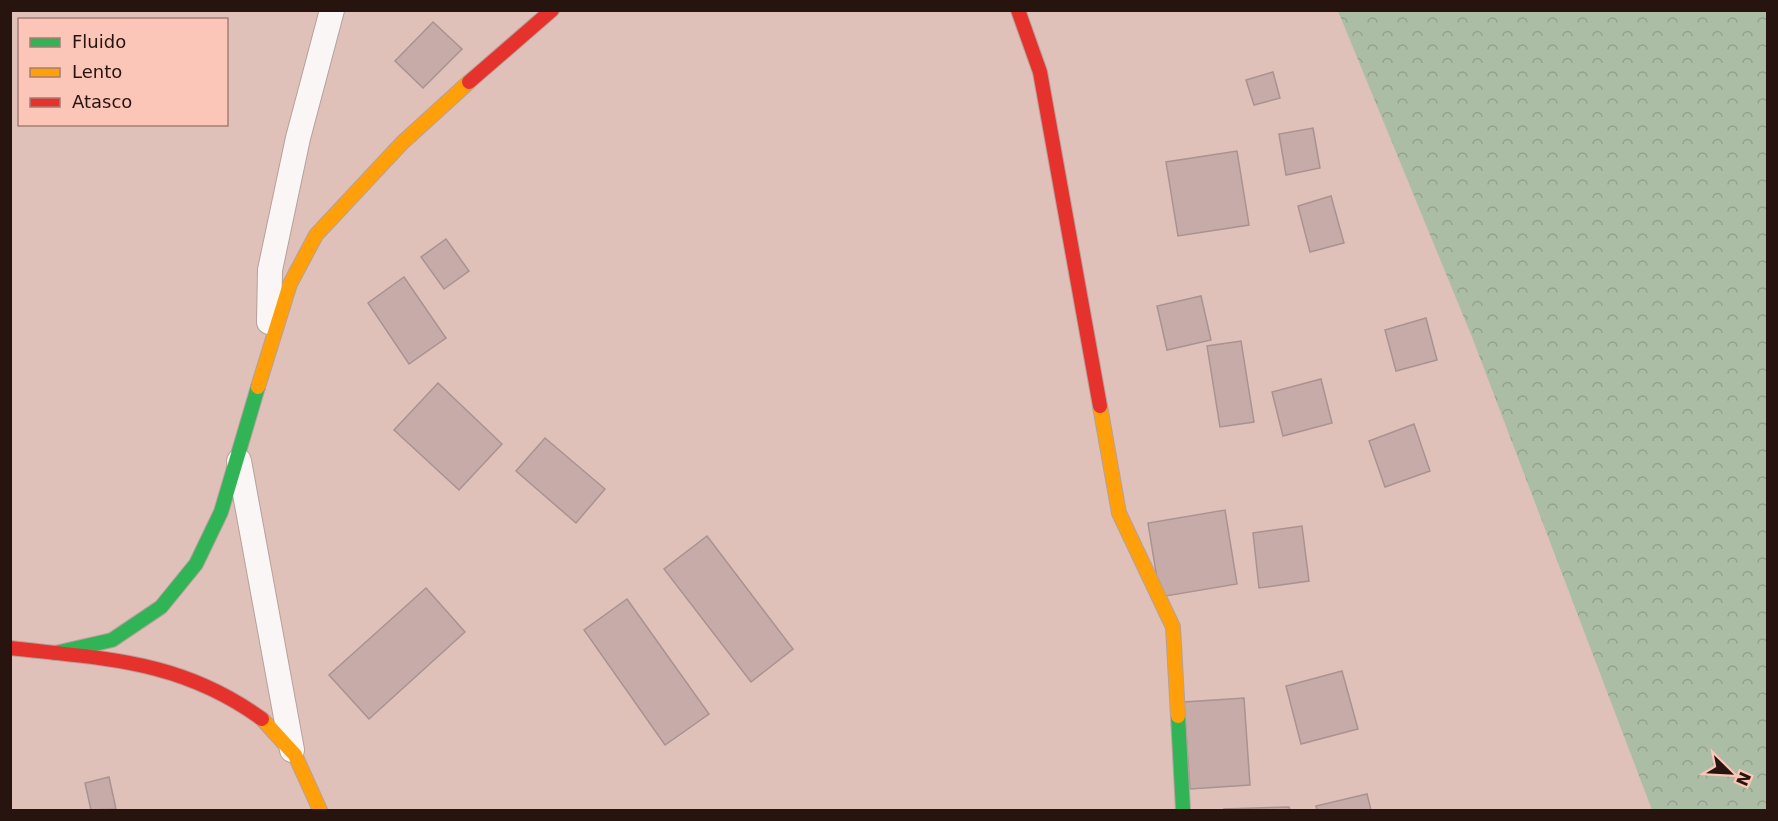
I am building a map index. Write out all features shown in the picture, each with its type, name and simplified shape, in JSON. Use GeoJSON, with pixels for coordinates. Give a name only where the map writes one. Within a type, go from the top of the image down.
{"type":"FeatureCollection","features":[{"type":"Feature","properties":{"kind":"street"},"geometry":{"type":"LineString","coordinates":[[269,341],[270,270],[298,138],[332,10]]}},
{"type":"Feature","properties":{"kind":"street"},"geometry":{"type":"LineString","coordinates":[[55,653],[111,641],[145,620],[178,588],[202,552],[222,513],[239,461],[269,341],[289,284],[317,234],[395,147],[552,10]]}},
{"type":"Feature","properties":{"kind":"street"},"geometry":{"type":"LineString","coordinates":[[1018,10],[1040,72],[1119,513],[1173,627],[1183,810]]}},
{"type":"Feature","properties":{"kind":"street"},"geometry":{"type":"LineString","coordinates":[[239,461],[292,750],[321,810]]}},
{"type":"Feature","properties":{"kind":"street"},"geometry":{"type":"LineString","coordinates":[[10,648],[149,664],[188,677],[225,692],[260,717],[292,750]]}},
{"type":"Feature","properties":{"kind":"green space"},"geometry":{"type":"Polygon","coordinates":[[[1338,11],[1767,11],[1767,810],[1652,810],[1472,337],[1338,11]]]}},
{"type":"Feature","properties":{"kind":"building"},"geometry":{"type":"Polygon","coordinates":[[[433,22],[462,49],[423,88],[395,61],[433,22]]]}},
{"type":"Feature","properties":{"kind":"building"},"geometry":{"type":"Polygon","coordinates":[[[1273,72],[1280,98],[1254,105],[1246,80],[1273,72]]]}},
{"type":"Feature","properties":{"kind":"building"},"geometry":{"type":"Polygon","coordinates":[[[1313,128],[1320,168],[1286,175],[1279,134],[1313,128]]]}},
{"type":"Feature","properties":{"kind":"building"},"geometry":{"type":"Polygon","coordinates":[[[1237,151],[1249,225],[1178,236],[1166,162],[1237,151]]]}},
{"type":"Feature","properties":{"kind":"building"},"geometry":{"type":"Polygon","coordinates":[[[1331,196],[1344,243],[1310,252],[1298,206],[1331,196]]]}},
{"type":"Feature","properties":{"kind":"building"},"geometry":{"type":"Polygon","coordinates":[[[446,239],[469,271],[444,289],[421,257],[446,239]]]}},
{"type":"Feature","properties":{"kind":"building"},"geometry":{"type":"Polygon","coordinates":[[[404,277],[446,338],[409,364],[368,303],[404,277]]]}},
{"type":"Feature","properties":{"kind":"building"},"geometry":{"type":"Polygon","coordinates":[[[1201,296],[1211,340],[1167,350],[1157,306],[1201,296]]]}},
{"type":"Feature","properties":{"kind":"building"},"geometry":{"type":"Polygon","coordinates":[[[1426,318],[1437,360],[1396,371],[1385,330],[1426,318]]]}},
{"type":"Feature","properties":{"kind":"building"},"geometry":{"type":"Polygon","coordinates":[[[1241,341],[1254,422],[1220,427],[1207,346],[1241,341]]]}},
{"type":"Feature","properties":{"kind":"building"},"geometry":{"type":"Polygon","coordinates":[[[1321,379],[1332,423],[1283,436],[1272,392],[1321,379]]]}},
{"type":"Feature","properties":{"kind":"building"},"geometry":{"type":"Polygon","coordinates":[[[438,383],[502,444],[459,490],[394,430],[438,383]]]}},
{"type":"Feature","properties":{"kind":"building"},"geometry":{"type":"Polygon","coordinates":[[[1414,424],[1430,471],[1385,487],[1369,441],[1414,424]]]}},
{"type":"Feature","properties":{"kind":"building"},"geometry":{"type":"Polygon","coordinates":[[[545,438],[605,489],[576,523],[516,471],[545,438]]]}},
{"type":"Feature","properties":{"kind":"building"},"geometry":{"type":"Polygon","coordinates":[[[1225,510],[1237,584],[1160,597],[1148,523],[1225,510]]]}},
{"type":"Feature","properties":{"kind":"building"},"geometry":{"type":"Polygon","coordinates":[[[1302,526],[1309,581],[1259,588],[1253,533],[1302,526]]]}},
{"type":"Feature","properties":{"kind":"building"},"geometry":{"type":"Polygon","coordinates":[[[707,536],[793,649],[751,682],[664,569],[707,536]]]}},
{"type":"Feature","properties":{"kind":"building"},"geometry":{"type":"Polygon","coordinates":[[[426,588],[465,632],[369,719],[329,675],[426,588]]]}},
{"type":"Feature","properties":{"kind":"building"},"geometry":{"type":"Polygon","coordinates":[[[627,599],[709,714],[665,745],[584,630],[627,599]]]}},
{"type":"Feature","properties":{"kind":"building"},"geometry":{"type":"Polygon","coordinates":[[[1342,671],[1358,729],[1301,744],[1286,686],[1342,671]]]}},
{"type":"Feature","properties":{"kind":"building"},"geometry":{"type":"Polygon","coordinates":[[[1244,698],[1250,785],[1190,789],[1184,702],[1244,698]]]}},
{"type":"Feature","properties":{"kind":"building"},"geometry":{"type":"Polygon","coordinates":[[[109,777],[116,809],[91,810],[85,783],[109,777]]]}},
{"type":"Feature","properties":{"kind":"building"},"geometry":{"type":"Polygon","coordinates":[[[1367,794],[1371,810],[1317,810],[1316,806],[1367,794]]]}},
{"type":"Feature","properties":{"kind":"building"},"geometry":{"type":"Polygon","coordinates":[[[1289,807],[1290,810],[1224,810],[1224,809],[1289,807]]]}},
{"type":"Feature","properties":{"kind":"traffic: fast"},"geometry":{"type":"LineString","coordinates":[[55,653],[112,640],[161,607],[196,564],[221,512],[258,387]]}},
{"type":"Feature","properties":{"kind":"traffic: fast"},"geometry":{"type":"LineString","coordinates":[[1178,716],[1183,810]]}},
{"type":"Feature","properties":{"kind":"traffic: slow"},"geometry":{"type":"LineString","coordinates":[[258,387],[290,284],[316,235],[402,143],[469,82]]}},
{"type":"Feature","properties":{"kind":"traffic: slow"},"geometry":{"type":"LineString","coordinates":[[1100,406],[1119,513],[1173,627],[1178,716]]}},
{"type":"Feature","properties":{"kind":"traffic: slow"},"geometry":{"type":"LineString","coordinates":[[262,719],[295,755],[320,810]]}},
{"type":"Feature","properties":{"kind":"traffic: jam"},"geometry":{"type":"LineString","coordinates":[[469,82],[552,10]]}},
{"type":"Feature","properties":{"kind":"traffic: jam"},"geometry":{"type":"LineString","coordinates":[[1018,10],[1040,72],[1100,406]]}},
{"type":"Feature","properties":{"kind":"traffic: jam"},"geometry":{"type":"LineString","coordinates":[[10,648],[111,660],[172,674],[232,699],[262,719]]}}]}
